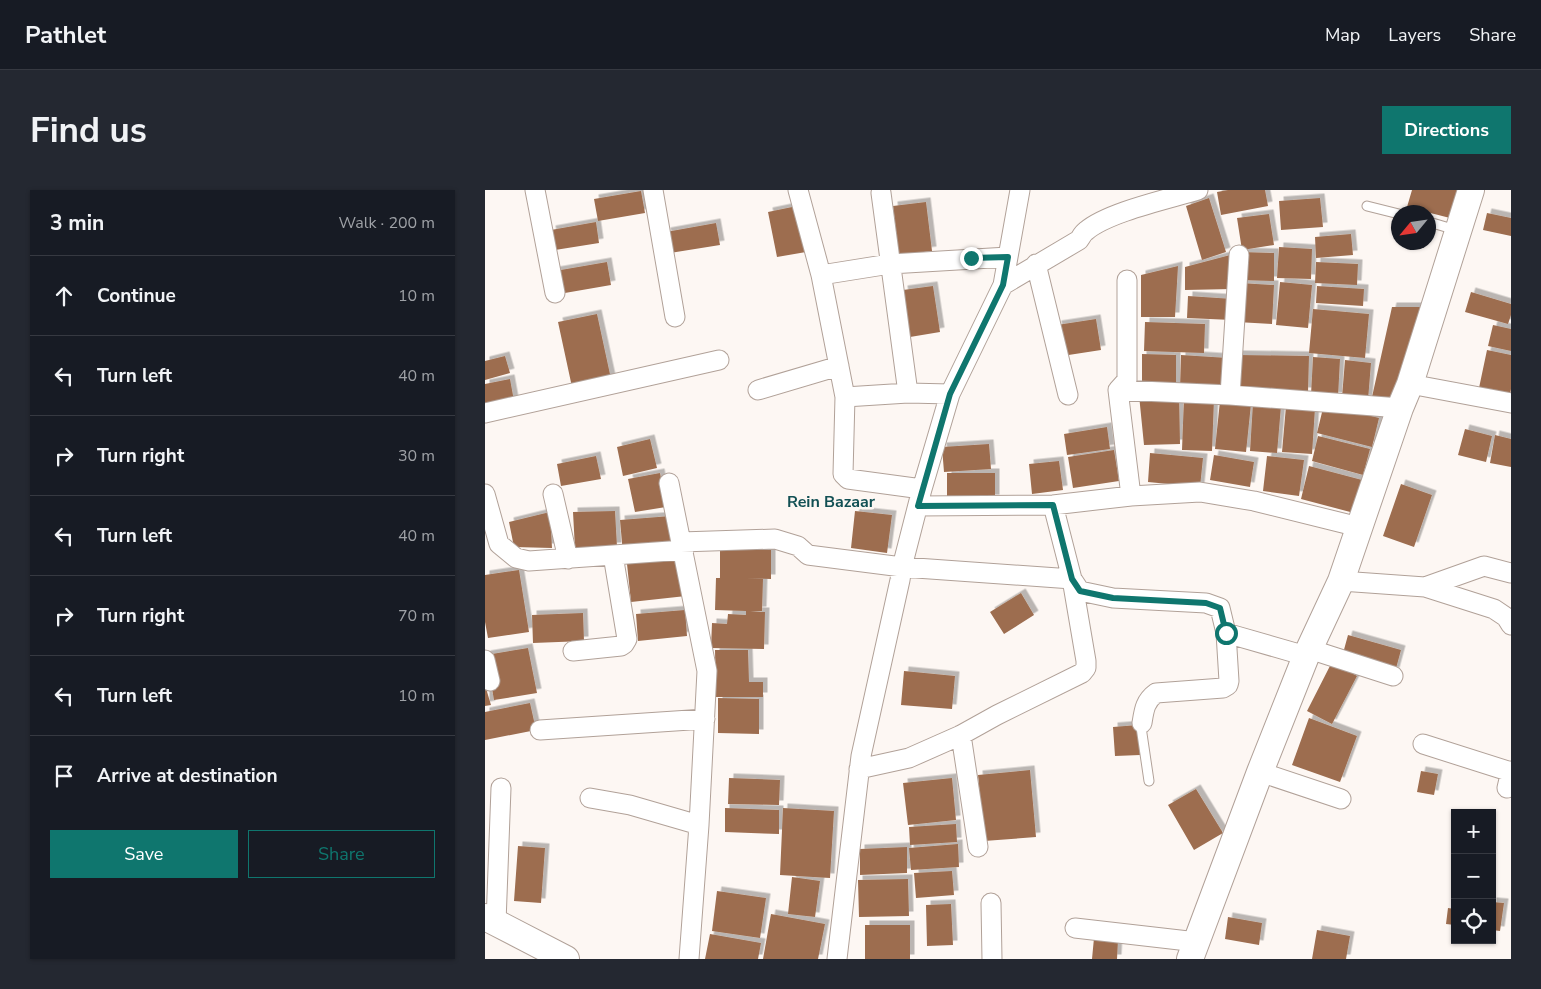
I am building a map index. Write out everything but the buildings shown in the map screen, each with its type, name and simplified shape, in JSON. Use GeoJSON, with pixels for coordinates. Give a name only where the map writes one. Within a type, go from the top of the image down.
{"type":"FeatureCollection","features":[{"type":"Feature","properties":{"kind":"main road"},"geometry":{"type":"LineString","coordinates":[[1194,950],[1260,772],[1308,652],[1341,581],[1400,408],[1410,384],[1471,190]]}},
{"type":"Feature","properties":{"kind":"main road"},"geometry":{"type":"LineString","coordinates":[[491,920],[566,959]]}},
{"type":"Feature","properties":{"kind":"street"},"geometry":{"type":"LineString","coordinates":[[535,190],[555,293]]}},
{"type":"Feature","properties":{"kind":"street"},"geometry":{"type":"LineString","coordinates":[[653,190],[675,317]]}},
{"type":"Feature","properties":{"kind":"street"},"geometry":{"type":"LineString","coordinates":[[799,190],[821,275],[845,397],[843,474],[848,479],[920,497],[1053,505],[1131,496],[1200,492],[1254,501],[1359,527]]}},
{"type":"Feature","properties":{"kind":"street"},"geometry":{"type":"LineString","coordinates":[[837,959],[861,756],[901,580],[902,567],[950,394],[1003,285],[1020,190]]}},
{"type":"Feature","properties":{"kind":"street"},"geometry":{"type":"LineString","coordinates":[[1003,285],[1079,240],[1086,231],[1106,220],[1198,190]]}},
{"type":"Feature","properties":{"kind":"street"},"geometry":{"type":"LineString","coordinates":[[881,193],[908,393]]}},
{"type":"Feature","properties":{"kind":"street"},"geometry":{"type":"LineString","coordinates":[[1230,395],[1239,255]]}},
{"type":"Feature","properties":{"kind":"street"},"geometry":{"type":"LineString","coordinates":[[821,275],[891,264],[1008,257]]}},
{"type":"Feature","properties":{"kind":"street"},"geometry":{"type":"LineString","coordinates":[[1036,264],[1068,395]]}},
{"type":"Feature","properties":{"kind":"street"},"geometry":{"type":"LineString","coordinates":[[1127,280],[1127,380],[1119,390],[1131,496]]}},
{"type":"Feature","properties":{"kind":"street"},"geometry":{"type":"LineString","coordinates":[[485,413],[719,360]]}},
{"type":"Feature","properties":{"kind":"street"},"geometry":{"type":"LineString","coordinates":[[758,390],[839,366]]}},
{"type":"Feature","properties":{"kind":"street"},"geometry":{"type":"LineString","coordinates":[[1410,384],[1511,403]]}},
{"type":"Feature","properties":{"kind":"street"},"geometry":{"type":"LineString","coordinates":[[1119,390],[1230,395],[1400,408]]}},
{"type":"Feature","properties":{"kind":"street"},"geometry":{"type":"LineString","coordinates":[[845,397],[908,393],[950,394]]}},
{"type":"Feature","properties":{"kind":"street"},"geometry":{"type":"LineString","coordinates":[[669,483],[707,671],[699,825],[689,959]]}},
{"type":"Feature","properties":{"kind":"street"},"geometry":{"type":"LineString","coordinates":[[485,494],[492,545],[516,558],[529,561],[613,556],[682,546],[775,539],[798,546],[808,555],[902,567],[1072,579]]}},
{"type":"Feature","properties":{"kind":"street"},"geometry":{"type":"LineString","coordinates":[[553,494],[568,559]]}},
{"type":"Feature","properties":{"kind":"street"},"geometry":{"type":"LineString","coordinates":[[859,769],[909,758],[961,735],[1082,673],[1086,668],[1072,579],[1053,505]]}},
{"type":"Feature","properties":{"kind":"street"},"geometry":{"type":"LineString","coordinates":[[573,652],[621,646],[627,639],[613,556]]}},
{"type":"Feature","properties":{"kind":"street"},"geometry":{"type":"LineString","coordinates":[[1425,588],[1483,566],[1511,573]]}},
{"type":"Feature","properties":{"kind":"street"},"geometry":{"type":"LineString","coordinates":[[1072,579],[1080,591],[1113,598],[1206,603],[1220,608],[1226,633],[1228,685],[1223,688],[1156,693],[1144,707],[1142,723]]}},
{"type":"Feature","properties":{"kind":"street"},"geometry":{"type":"LineString","coordinates":[[1341,581],[1425,588],[1494,609],[1506,618],[1511,625]]}},
{"type":"Feature","properties":{"kind":"street"},"geometry":{"type":"LineString","coordinates":[[1226,633],[1308,652],[1393,676]]}},
{"type":"Feature","properties":{"kind":"street"},"geometry":{"type":"LineString","coordinates":[[485,660],[489,681]]}},
{"type":"Feature","properties":{"kind":"street"},"geometry":{"type":"LineString","coordinates":[[540,730],[705,719]]}},
{"type":"Feature","properties":{"kind":"street"},"geometry":{"type":"LineString","coordinates":[[961,735],[978,847]]}},
{"type":"Feature","properties":{"kind":"street"},"geometry":{"type":"LineString","coordinates":[[1423,744],[1510,775]]}},
{"type":"Feature","properties":{"kind":"street"},"geometry":{"type":"LineString","coordinates":[[1260,772],[1341,799]]}},
{"type":"Feature","properties":{"kind":"street"},"geometry":{"type":"LineString","coordinates":[[491,920],[501,788]]}},
{"type":"Feature","properties":{"kind":"street"},"geometry":{"type":"LineString","coordinates":[[589,798],[630,806],[699,825]]}},
{"type":"Feature","properties":{"kind":"street"},"geometry":{"type":"LineString","coordinates":[[991,903],[992,959]]}},
{"type":"Feature","properties":{"kind":"street"},"geometry":{"type":"LineString","coordinates":[[1075,928],[1194,950]]}},
{"type":"Feature","properties":{"kind":"lane"},"geometry":{"type":"LineString","coordinates":[[1367,206],[1391,212]]}},
{"type":"Feature","properties":{"kind":"lane"},"geometry":{"type":"LineString","coordinates":[[1436,224],[1459,231]]}},
{"type":"Feature","properties":{"kind":"lane"},"geometry":{"type":"LineString","coordinates":[[1142,723],[1149,780]]}},
{"type":"Feature","properties":{"kind":"district","name":"Rein Bazaar"},"geometry":{"type":"Point","coordinates":[831,502]}},
{"type":"Feature","properties":{"kind":"route"},"geometry":{"type":"LineString","coordinates":[[971,258],[1008,257],[1003,285],[950,394],[918,506],[1053,505],[1072,579],[1080,591],[1113,598],[1206,603],[1220,608],[1226,633]]}}]}
